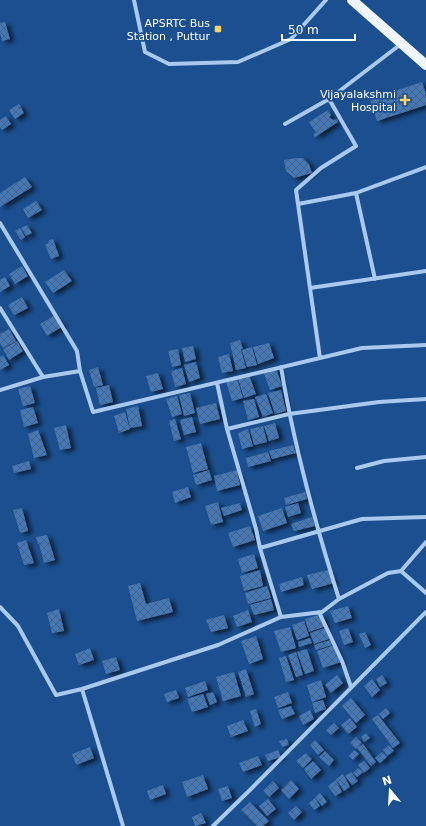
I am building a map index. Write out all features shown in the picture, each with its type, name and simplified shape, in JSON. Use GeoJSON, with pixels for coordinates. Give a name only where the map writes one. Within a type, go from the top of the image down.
{"type":"FeatureCollection","features":[{"type":"Feature","properties":{"kind":"main road"},"geometry":{"type":"LineString","coordinates":[[352,0],[426,65]]}},
{"type":"Feature","properties":{"kind":"street"},"geometry":{"type":"LineString","coordinates":[[134,0],[145,52],[169,64],[238,62],[291,39],[326,0]]}},
{"type":"Feature","properties":{"kind":"street"},"geometry":{"type":"LineString","coordinates":[[285,124],[329,99],[401,44]]}},
{"type":"Feature","properties":{"kind":"street"},"geometry":{"type":"LineString","coordinates":[[320,358],[296,190],[321,168],[356,146],[329,99]]}},
{"type":"Feature","properties":{"kind":"street"},"geometry":{"type":"LineString","coordinates":[[298,204],[356,193],[426,167]]}},
{"type":"Feature","properties":{"kind":"street"},"geometry":{"type":"LineString","coordinates":[[356,193],[375,279]]}},
{"type":"Feature","properties":{"kind":"street"},"geometry":{"type":"LineString","coordinates":[[0,223],[77,352],[80,371],[93,412],[362,348],[426,345]]}},
{"type":"Feature","properties":{"kind":"street"},"geometry":{"type":"LineString","coordinates":[[310,288],[426,271]]}},
{"type":"Feature","properties":{"kind":"street"},"geometry":{"type":"LineString","coordinates":[[0,308],[43,377]]}},
{"type":"Feature","properties":{"kind":"street"},"geometry":{"type":"LineString","coordinates":[[281,367],[289,414],[318,531],[339,599]]}},
{"type":"Feature","properties":{"kind":"street"},"geometry":{"type":"LineString","coordinates":[[0,390],[43,377],[80,371]]}},
{"type":"Feature","properties":{"kind":"street"},"geometry":{"type":"LineString","coordinates":[[217,383],[227,429],[281,617]]}},
{"type":"Feature","properties":{"kind":"street"},"geometry":{"type":"LineString","coordinates":[[227,429],[289,414],[379,402],[426,399]]}},
{"type":"Feature","properties":{"kind":"street"},"geometry":{"type":"LineString","coordinates":[[357,468],[384,461],[426,457]]}},
{"type":"Feature","properties":{"kind":"street"},"geometry":{"type":"LineString","coordinates":[[260,548],[362,520],[426,518]]}},
{"type":"Feature","properties":{"kind":"street"},"geometry":{"type":"LineString","coordinates":[[0,607],[18,626],[56,695],[82,689],[218,645],[281,617],[322,612],[339,599],[388,573],[401,571],[426,542]]}},
{"type":"Feature","properties":{"kind":"street"},"geometry":{"type":"LineString","coordinates":[[401,571],[426,593]]}},
{"type":"Feature","properties":{"kind":"street"},"geometry":{"type":"LineString","coordinates":[[319,612],[342,661],[351,687]]}},
{"type":"Feature","properties":{"kind":"street"},"geometry":{"type":"LineString","coordinates":[[213,826],[426,612]]}},
{"type":"Feature","properties":{"kind":"street"},"geometry":{"type":"LineString","coordinates":[[82,689],[123,826]]}},
{"type":"Feature","properties":{"kind":"building"},"geometry":{"type":"Polygon","coordinates":[[[5,22],[10,39],[2,41],[0,23],[5,22]]]}},
{"type":"Feature","properties":{"kind":"building"},"geometry":{"type":"Polygon","coordinates":[[[422,82],[426,94],[426,105],[377,121],[370,99],[422,82]]]}},
{"type":"Feature","properties":{"kind":"building"},"geometry":{"type":"Polygon","coordinates":[[[19,104],[24,113],[15,119],[9,110],[19,104]]]}},
{"type":"Feature","properties":{"kind":"building"},"geometry":{"type":"Polygon","coordinates":[[[328,110],[331,115],[329,117],[333,120],[337,119],[338,122],[315,137],[313,134],[316,133],[309,122],[328,110]]]}},
{"type":"Feature","properties":{"kind":"building"},"geometry":{"type":"Polygon","coordinates":[[[6,116],[11,124],[2,130],[0,128],[0,120],[6,116]]]}},
{"type":"Feature","properties":{"kind":"building"},"geometry":{"type":"Polygon","coordinates":[[[303,158],[309,164],[312,173],[294,178],[286,171],[284,160],[303,158]]]}},
{"type":"Feature","properties":{"kind":"building"},"geometry":{"type":"Polygon","coordinates":[[[25,177],[32,187],[0,207],[0,193],[25,177]]]}},
{"type":"Feature","properties":{"kind":"building"},"geometry":{"type":"Polygon","coordinates":[[[36,201],[42,210],[28,218],[23,209],[36,201]]]}},
{"type":"Feature","properties":{"kind":"building"},"geometry":{"type":"Polygon","coordinates":[[[27,225],[32,233],[26,236],[21,228],[27,225]]]}},
{"type":"Feature","properties":{"kind":"building"},"geometry":{"type":"Polygon","coordinates":[[[20,228],[25,237],[21,240],[15,231],[20,228]]]}},
{"type":"Feature","properties":{"kind":"building"},"geometry":{"type":"Polygon","coordinates":[[[53,239],[59,256],[51,259],[45,245],[49,243],[48,241],[53,239]]]}},
{"type":"Feature","properties":{"kind":"building"},"geometry":{"type":"Polygon","coordinates":[[[22,266],[28,276],[15,284],[9,274],[22,266]]]}},
{"type":"Feature","properties":{"kind":"building"},"geometry":{"type":"Polygon","coordinates":[[[64,270],[72,281],[53,293],[45,282],[64,270]]]}},
{"type":"Feature","properties":{"kind":"building"},"geometry":{"type":"Polygon","coordinates":[[[5,277],[10,286],[0,292],[0,280],[5,277]]]}},
{"type":"Feature","properties":{"kind":"building"},"geometry":{"type":"Polygon","coordinates":[[[22,297],[28,308],[14,315],[8,305],[22,297]]]}},
{"type":"Feature","properties":{"kind":"building"},"geometry":{"type":"Polygon","coordinates":[[[54,316],[63,326],[47,336],[40,324],[54,316]]]}},
{"type":"Feature","properties":{"kind":"building"},"geometry":{"type":"Polygon","coordinates":[[[9,329],[16,341],[3,348],[0,344],[0,334],[9,329]]]}},
{"type":"Feature","properties":{"kind":"building"},"geometry":{"type":"Polygon","coordinates":[[[240,340],[246,368],[236,370],[230,343],[240,340]]]}},
{"type":"Feature","properties":{"kind":"building"},"geometry":{"type":"Polygon","coordinates":[[[17,341],[23,351],[9,360],[3,349],[17,341]]]}},
{"type":"Feature","properties":{"kind":"building"},"geometry":{"type":"Polygon","coordinates":[[[269,343],[274,358],[258,364],[253,347],[269,343]]]}},
{"type":"Feature","properties":{"kind":"building"},"geometry":{"type":"Polygon","coordinates":[[[193,346],[196,359],[185,362],[182,348],[193,346]]]}},
{"type":"Feature","properties":{"kind":"building"},"geometry":{"type":"Polygon","coordinates":[[[252,347],[257,365],[247,367],[242,350],[252,347]]]}},
{"type":"Feature","properties":{"kind":"building"},"geometry":{"type":"Polygon","coordinates":[[[178,349],[181,365],[172,367],[168,351],[178,349]]]}},
{"type":"Feature","properties":{"kind":"building"},"geometry":{"type":"Polygon","coordinates":[[[229,354],[233,371],[222,373],[218,357],[229,354]]]}},
{"type":"Feature","properties":{"kind":"building"},"geometry":{"type":"Polygon","coordinates":[[[3,355],[9,365],[0,370],[0,357],[3,355]]]}},
{"type":"Feature","properties":{"kind":"building"},"geometry":{"type":"Polygon","coordinates":[[[196,362],[200,378],[189,382],[184,365],[196,362]]]}},
{"type":"Feature","properties":{"kind":"building"},"geometry":{"type":"Polygon","coordinates":[[[98,367],[103,385],[94,387],[89,370],[98,367]]]}},
{"type":"Feature","properties":{"kind":"building"},"geometry":{"type":"Polygon","coordinates":[[[182,368],[186,384],[175,387],[171,371],[182,368]]]}},
{"type":"Feature","properties":{"kind":"building"},"geometry":{"type":"Polygon","coordinates":[[[276,368],[282,386],[270,390],[263,371],[276,368]]]}},
{"type":"Feature","properties":{"kind":"building"},"geometry":{"type":"Polygon","coordinates":[[[158,373],[163,389],[151,392],[146,376],[158,373]]]}},
{"type":"Feature","properties":{"kind":"building"},"geometry":{"type":"Polygon","coordinates":[[[249,375],[256,394],[244,398],[238,379],[249,375]]]}},
{"type":"Feature","properties":{"kind":"building"},"geometry":{"type":"Polygon","coordinates":[[[237,378],[243,398],[232,401],[226,382],[237,378]]]}},
{"type":"Feature","properties":{"kind":"building"},"geometry":{"type":"Polygon","coordinates":[[[109,385],[113,402],[100,405],[96,388],[109,385]]]}},
{"type":"Feature","properties":{"kind":"building"},"geometry":{"type":"Polygon","coordinates":[[[30,386],[35,403],[23,406],[18,389],[30,386]]]}},
{"type":"Feature","properties":{"kind":"building"},"geometry":{"type":"Polygon","coordinates":[[[281,390],[286,411],[275,414],[268,393],[281,390]]]}},
{"type":"Feature","properties":{"kind":"building"},"geometry":{"type":"Polygon","coordinates":[[[190,393],[195,413],[184,416],[179,395],[190,393]]]}},
{"type":"Feature","properties":{"kind":"building"},"geometry":{"type":"Polygon","coordinates":[[[266,394],[273,413],[263,417],[255,397],[266,394]]]}},
{"type":"Feature","properties":{"kind":"building"},"geometry":{"type":"Polygon","coordinates":[[[177,396],[182,414],[172,417],[166,399],[177,396]]]}},
{"type":"Feature","properties":{"kind":"building"},"geometry":{"type":"Polygon","coordinates":[[[254,399],[259,417],[248,420],[243,401],[254,399]]]}},
{"type":"Feature","properties":{"kind":"building"},"geometry":{"type":"Polygon","coordinates":[[[216,403],[220,419],[200,424],[196,408],[216,403]]]}},
{"type":"Feature","properties":{"kind":"building"},"geometry":{"type":"Polygon","coordinates":[[[138,406],[142,426],[130,428],[126,409],[138,406]]]}},
{"type":"Feature","properties":{"kind":"building"},"geometry":{"type":"Polygon","coordinates":[[[33,407],[38,423],[24,427],[20,410],[33,407]]]}},
{"type":"Feature","properties":{"kind":"building"},"geometry":{"type":"Polygon","coordinates":[[[125,412],[130,429],[119,433],[114,416],[125,412]]]}},
{"type":"Feature","properties":{"kind":"building"},"geometry":{"type":"Polygon","coordinates":[[[192,417],[196,432],[184,435],[180,420],[192,417]]]}},
{"type":"Feature","properties":{"kind":"building"},"geometry":{"type":"Polygon","coordinates":[[[175,419],[181,439],[174,441],[169,421],[175,419]]]}},
{"type":"Feature","properties":{"kind":"building"},"geometry":{"type":"Polygon","coordinates":[[[275,423],[279,438],[269,441],[264,426],[275,423]]]}},
{"type":"Feature","properties":{"kind":"building"},"geometry":{"type":"Polygon","coordinates":[[[66,425],[71,448],[60,450],[54,428],[66,425]]]}},
{"type":"Feature","properties":{"kind":"building"},"geometry":{"type":"Polygon","coordinates":[[[263,426],[267,442],[254,445],[250,429],[263,426]]]}},
{"type":"Feature","properties":{"kind":"building"},"geometry":{"type":"Polygon","coordinates":[[[248,429],[253,446],[242,449],[238,433],[248,429]]]}},
{"type":"Feature","properties":{"kind":"building"},"geometry":{"type":"Polygon","coordinates":[[[38,430],[47,455],[34,458],[28,434],[38,430]]]}},
{"type":"Feature","properties":{"kind":"building"},"geometry":{"type":"Polygon","coordinates":[[[201,443],[208,469],[193,473],[186,447],[201,443]]]}},
{"type":"Feature","properties":{"kind":"building"},"geometry":{"type":"Polygon","coordinates":[[[293,445],[296,453],[272,459],[269,451],[293,445]]]}},
{"type":"Feature","properties":{"kind":"building"},"geometry":{"type":"Polygon","coordinates":[[[268,452],[271,461],[248,467],[246,458],[268,452]]]}},
{"type":"Feature","properties":{"kind":"building"},"geometry":{"type":"Polygon","coordinates":[[[29,461],[31,469],[14,473],[12,466],[29,461]]]}},
{"type":"Feature","properties":{"kind":"building"},"geometry":{"type":"Polygon","coordinates":[[[209,470],[212,480],[196,485],[193,475],[209,470]]]}},
{"type":"Feature","properties":{"kind":"building"},"geometry":{"type":"Polygon","coordinates":[[[237,470],[240,485],[217,491],[214,476],[237,470]]]}},
{"type":"Feature","properties":{"kind":"building"},"geometry":{"type":"Polygon","coordinates":[[[188,487],[191,497],[175,503],[172,492],[188,487]]]}},
{"type":"Feature","properties":{"kind":"building"},"geometry":{"type":"Polygon","coordinates":[[[305,492],[307,499],[286,505],[284,498],[305,492]]]}},
{"type":"Feature","properties":{"kind":"building"},"geometry":{"type":"Polygon","coordinates":[[[218,502],[223,522],[211,525],[205,506],[218,502]]]}},
{"type":"Feature","properties":{"kind":"building"},"geometry":{"type":"Polygon","coordinates":[[[240,503],[242,510],[224,516],[221,508],[240,503]]]}},
{"type":"Feature","properties":{"kind":"building"},"geometry":{"type":"Polygon","coordinates":[[[298,503],[301,513],[288,517],[285,507],[298,503]]]}},
{"type":"Feature","properties":{"kind":"building"},"geometry":{"type":"Polygon","coordinates":[[[22,508],[28,531],[20,533],[13,510],[22,508]]]}},
{"type":"Feature","properties":{"kind":"building"},"geometry":{"type":"Polygon","coordinates":[[[282,508],[287,523],[263,531],[258,516],[282,508]]]}},
{"type":"Feature","properties":{"kind":"building"},"geometry":{"type":"Polygon","coordinates":[[[312,517],[315,526],[294,531],[291,524],[312,517]]]}},
{"type":"Feature","properties":{"kind":"building"},"geometry":{"type":"Polygon","coordinates":[[[250,526],[255,540],[233,547],[228,533],[250,526]]]}},
{"type":"Feature","properties":{"kind":"building"},"geometry":{"type":"Polygon","coordinates":[[[47,535],[49,541],[38,544],[36,537],[47,535]]]}},
{"type":"Feature","properties":{"kind":"building"},"geometry":{"type":"Polygon","coordinates":[[[26,540],[34,563],[24,565],[17,543],[26,540]]]}},
{"type":"Feature","properties":{"kind":"building"},"geometry":{"type":"Polygon","coordinates":[[[49,541],[55,560],[44,563],[39,544],[49,541]]]}},
{"type":"Feature","properties":{"kind":"building"},"geometry":{"type":"Polygon","coordinates":[[[254,554],[258,568],[242,573],[238,559],[254,554]]]}},
{"type":"Feature","properties":{"kind":"building"},"geometry":{"type":"Polygon","coordinates":[[[260,570],[263,586],[244,591],[240,576],[260,570]]]}},
{"type":"Feature","properties":{"kind":"building"},"geometry":{"type":"Polygon","coordinates":[[[328,570],[334,583],[312,589],[307,575],[328,570]]]}},
{"type":"Feature","properties":{"kind":"building"},"geometry":{"type":"Polygon","coordinates":[[[302,577],[304,585],[281,592],[279,584],[302,577]]]}},
{"type":"Feature","properties":{"kind":"building"},"geometry":{"type":"Polygon","coordinates":[[[140,583],[146,604],[169,598],[173,612],[137,621],[128,586],[140,583]]]}},
{"type":"Feature","properties":{"kind":"building"},"geometry":{"type":"Polygon","coordinates":[[[267,586],[271,598],[248,604],[245,593],[267,586]]]}},
{"type":"Feature","properties":{"kind":"building"},"geometry":{"type":"Polygon","coordinates":[[[271,599],[274,610],[254,615],[250,605],[271,599]]]}},
{"type":"Feature","properties":{"kind":"building"},"geometry":{"type":"Polygon","coordinates":[[[348,606],[352,618],[335,623],[330,611],[348,606]]]}},
{"type":"Feature","properties":{"kind":"building"},"geometry":{"type":"Polygon","coordinates":[[[59,609],[64,631],[52,633],[47,613],[59,609]]]}},
{"type":"Feature","properties":{"kind":"building"},"geometry":{"type":"Polygon","coordinates":[[[248,610],[252,622],[237,627],[233,616],[248,610]]]}},
{"type":"Feature","properties":{"kind":"building"},"geometry":{"type":"Polygon","coordinates":[[[322,614],[326,626],[309,632],[305,619],[322,614]]]}},
{"type":"Feature","properties":{"kind":"building"},"geometry":{"type":"Polygon","coordinates":[[[224,615],[228,628],[211,632],[206,620],[224,615]]]}},
{"type":"Feature","properties":{"kind":"building"},"geometry":{"type":"Polygon","coordinates":[[[304,621],[309,636],[297,640],[292,625],[304,621]]]}},
{"type":"Feature","properties":{"kind":"building"},"geometry":{"type":"Polygon","coordinates":[[[290,627],[296,648],[281,652],[274,631],[290,627]]]}},
{"type":"Feature","properties":{"kind":"building"},"geometry":{"type":"Polygon","coordinates":[[[325,628],[329,639],[314,644],[310,633],[325,628]]]}},
{"type":"Feature","properties":{"kind":"building"},"geometry":{"type":"Polygon","coordinates":[[[348,628],[353,642],[344,645],[339,631],[348,628]]]}},
{"type":"Feature","properties":{"kind":"building"},"geometry":{"type":"Polygon","coordinates":[[[365,632],[371,645],[365,648],[359,634],[365,632]]]}},
{"type":"Feature","properties":{"kind":"building"},"geometry":{"type":"Polygon","coordinates":[[[256,636],[263,659],[249,664],[241,641],[256,636]]]}},
{"type":"Feature","properties":{"kind":"building"},"geometry":{"type":"Polygon","coordinates":[[[310,638],[312,643],[299,647],[298,642],[310,638]]]}},
{"type":"Feature","properties":{"kind":"building"},"geometry":{"type":"Polygon","coordinates":[[[330,640],[332,645],[316,650],[314,645],[330,640]]]}},
{"type":"Feature","properties":{"kind":"building"},"geometry":{"type":"Polygon","coordinates":[[[334,645],[341,662],[323,668],[317,651],[334,645]]]}},
{"type":"Feature","properties":{"kind":"building"},"geometry":{"type":"Polygon","coordinates":[[[90,648],[94,660],[79,665],[75,654],[90,648]]]}},
{"type":"Feature","properties":{"kind":"building"},"geometry":{"type":"Polygon","coordinates":[[[307,649],[314,671],[305,674],[297,652],[307,649]]]}},
{"type":"Feature","properties":{"kind":"building"},"geometry":{"type":"Polygon","coordinates":[[[296,652],[303,675],[296,677],[288,655],[296,652]]]}},
{"type":"Feature","properties":{"kind":"building"},"geometry":{"type":"Polygon","coordinates":[[[286,656],[294,680],[286,682],[279,658],[286,656]]]}},
{"type":"Feature","properties":{"kind":"building"},"geometry":{"type":"Polygon","coordinates":[[[116,657],[120,670],[106,674],[102,661],[116,657]]]}},
{"type":"Feature","properties":{"kind":"building"},"geometry":{"type":"Polygon","coordinates":[[[246,669],[254,694],[246,697],[238,672],[246,669]]]}},
{"type":"Feature","properties":{"kind":"building"},"geometry":{"type":"Polygon","coordinates":[[[234,672],[241,696],[223,701],[216,677],[234,672]]]}},
{"type":"Feature","properties":{"kind":"building"},"geometry":{"type":"Polygon","coordinates":[[[337,675],[343,683],[331,693],[325,685],[337,675]]]}},
{"type":"Feature","properties":{"kind":"building"},"geometry":{"type":"Polygon","coordinates":[[[382,675],[387,683],[380,687],[376,679],[382,675]]]}},
{"type":"Feature","properties":{"kind":"building"},"geometry":{"type":"Polygon","coordinates":[[[372,679],[380,690],[372,697],[364,686],[372,679]]]}},
{"type":"Feature","properties":{"kind":"building"},"geometry":{"type":"Polygon","coordinates":[[[321,680],[326,697],[312,702],[307,685],[321,680]]]}},
{"type":"Feature","properties":{"kind":"building"},"geometry":{"type":"Polygon","coordinates":[[[205,681],[208,690],[188,697],[185,688],[205,681]]]}},
{"type":"Feature","properties":{"kind":"building"},"geometry":{"type":"Polygon","coordinates":[[[176,690],[179,698],[167,702],[164,694],[176,690]]]}},
{"type":"Feature","properties":{"kind":"building"},"geometry":{"type":"Polygon","coordinates":[[[213,692],[217,702],[210,705],[206,694],[213,692]]]}},
{"type":"Feature","properties":{"kind":"building"},"geometry":{"type":"Polygon","coordinates":[[[288,692],[292,703],[278,708],[274,697],[288,692]]]}},
{"type":"Feature","properties":{"kind":"building"},"geometry":{"type":"Polygon","coordinates":[[[203,694],[208,707],[192,712],[187,699],[203,694]]]}},
{"type":"Feature","properties":{"kind":"building"},"geometry":{"type":"Polygon","coordinates":[[[351,698],[365,715],[356,723],[342,706],[351,698]]]}},
{"type":"Feature","properties":{"kind":"building"},"geometry":{"type":"Polygon","coordinates":[[[323,700],[326,709],[315,713],[312,703],[323,700]]]}},
{"type":"Feature","properties":{"kind":"building"},"geometry":{"type":"Polygon","coordinates":[[[291,706],[295,714],[282,719],[278,710],[291,706]]]}},
{"type":"Feature","properties":{"kind":"building"},"geometry":{"type":"Polygon","coordinates":[[[386,708],[390,713],[383,719],[379,714],[386,708]]]}},
{"type":"Feature","properties":{"kind":"building"},"geometry":{"type":"Polygon","coordinates":[[[256,709],[261,724],[255,727],[250,711],[256,709]]]}},
{"type":"Feature","properties":{"kind":"building"},"geometry":{"type":"Polygon","coordinates":[[[310,710],[314,719],[303,725],[299,716],[310,710]]]}},
{"type":"Feature","properties":{"kind":"building"},"geometry":{"type":"Polygon","coordinates":[[[378,715],[400,743],[393,748],[372,719],[378,715]]]}},
{"type":"Feature","properties":{"kind":"building"},"geometry":{"type":"Polygon","coordinates":[[[350,718],[357,727],[348,734],[341,725],[350,718]]]}},
{"type":"Feature","properties":{"kind":"building"},"geometry":{"type":"Polygon","coordinates":[[[243,720],[248,731],[231,737],[227,726],[243,720]]]}},
{"type":"Feature","properties":{"kind":"building"},"geometry":{"type":"Polygon","coordinates":[[[334,723],[339,728],[331,735],[326,730],[334,723]]]}},
{"type":"Feature","properties":{"kind":"building"},"geometry":{"type":"Polygon","coordinates":[[[366,733],[370,738],[364,742],[361,737],[366,733]]]}},
{"type":"Feature","properties":{"kind":"building"},"geometry":{"type":"Polygon","coordinates":[[[356,737],[362,743],[356,749],[350,743],[356,737]]]}},
{"type":"Feature","properties":{"kind":"building"},"geometry":{"type":"Polygon","coordinates":[[[287,739],[289,745],[282,747],[279,741],[287,739]]]}},
{"type":"Feature","properties":{"kind":"building"},"geometry":{"type":"Polygon","coordinates":[[[315,740],[324,750],[318,755],[310,745],[315,740]]]}},
{"type":"Feature","properties":{"kind":"building"},"geometry":{"type":"Polygon","coordinates":[[[363,744],[376,762],[371,766],[357,748],[363,744]]]}},
{"type":"Feature","properties":{"kind":"building"},"geometry":{"type":"Polygon","coordinates":[[[389,745],[394,751],[387,756],[383,750],[389,745]]]}},
{"type":"Feature","properties":{"kind":"building"},"geometry":{"type":"Polygon","coordinates":[[[90,747],[94,758],[76,765],[72,754],[90,747]]]}},
{"type":"Feature","properties":{"kind":"building"},"geometry":{"type":"Polygon","coordinates":[[[278,750],[281,757],[268,761],[265,755],[278,750]]]}},
{"type":"Feature","properties":{"kind":"building"},"geometry":{"type":"Polygon","coordinates":[[[354,750],[359,754],[353,760],[349,756],[354,750]]]}},
{"type":"Feature","properties":{"kind":"building"},"geometry":{"type":"Polygon","coordinates":[[[325,751],[334,760],[329,766],[319,757],[325,751]]]}},
{"type":"Feature","properties":{"kind":"building"},"geometry":{"type":"Polygon","coordinates":[[[382,752],[387,757],[380,763],[375,758],[382,752]]]}},
{"type":"Feature","properties":{"kind":"building"},"geometry":{"type":"Polygon","coordinates":[[[306,753],[312,759],[303,768],[296,761],[306,753]]]}},
{"type":"Feature","properties":{"kind":"building"},"geometry":{"type":"Polygon","coordinates":[[[258,756],[262,765],[243,772],[239,763],[258,756]]]}},
{"type":"Feature","properties":{"kind":"building"},"geometry":{"type":"Polygon","coordinates":[[[313,761],[321,770],[311,779],[304,769],[313,761]]]}},
{"type":"Feature","properties":{"kind":"building"},"geometry":{"type":"Polygon","coordinates":[[[364,761],[370,768],[364,773],[358,765],[364,761]]]}},
{"type":"Feature","properties":{"kind":"building"},"geometry":{"type":"Polygon","coordinates":[[[358,768],[363,772],[357,777],[353,773],[358,768]]]}},
{"type":"Feature","properties":{"kind":"building"},"geometry":{"type":"Polygon","coordinates":[[[351,772],[358,781],[352,785],[345,776],[351,772]]]}},
{"type":"Feature","properties":{"kind":"building"},"geometry":{"type":"Polygon","coordinates":[[[343,774],[350,787],[344,791],[336,779],[343,774]]]}},
{"type":"Feature","properties":{"kind":"building"},"geometry":{"type":"Polygon","coordinates":[[[203,775],[208,789],[187,797],[182,782],[203,775]]]}},
{"type":"Feature","properties":{"kind":"building"},"geometry":{"type":"Polygon","coordinates":[[[291,780],[299,789],[289,799],[281,790],[291,780]]]}},
{"type":"Feature","properties":{"kind":"building"},"geometry":{"type":"Polygon","coordinates":[[[336,780],[342,792],[335,796],[328,786],[336,780]]]}},
{"type":"Feature","properties":{"kind":"building"},"geometry":{"type":"Polygon","coordinates":[[[273,781],[279,788],[269,797],[263,791],[273,781]]]}},
{"type":"Feature","properties":{"kind":"building"},"geometry":{"type":"Polygon","coordinates":[[[163,785],[166,794],[150,800],[147,791],[163,785]]]}},
{"type":"Feature","properties":{"kind":"building"},"geometry":{"type":"Polygon","coordinates":[[[228,786],[232,798],[222,801],[218,789],[228,786]]]}},
{"type":"Feature","properties":{"kind":"building"},"geometry":{"type":"Polygon","coordinates":[[[320,793],[327,802],[322,806],[315,797],[320,793]]]}},
{"type":"Feature","properties":{"kind":"building"},"geometry":{"type":"Polygon","coordinates":[[[315,798],[320,806],[314,810],[309,803],[315,798]]]}},
{"type":"Feature","properties":{"kind":"building"},"geometry":{"type":"Polygon","coordinates":[[[268,799],[276,809],[267,816],[259,806],[268,799]]]}},
{"type":"Feature","properties":{"kind":"building"},"geometry":{"type":"Polygon","coordinates":[[[250,802],[269,821],[263,826],[257,826],[241,810],[250,802]]]}},
{"type":"Feature","properties":{"kind":"building"},"geometry":{"type":"Polygon","coordinates":[[[296,806],[302,812],[294,820],[288,813],[296,806]]]}},
{"type":"Feature","properties":{"kind":"building"},"geometry":{"type":"Polygon","coordinates":[[[201,813],[206,823],[195,826],[192,817],[201,813]]]}},
{"type":"Feature","properties":{"kind":"place","name":"APSRTC Bus Station , Puttur"},"geometry":{"type":"Point","coordinates":[218,29]}},
{"type":"Feature","properties":{"kind":"place","name":"Vijayalakshmi Hospital"},"geometry":{"type":"Point","coordinates":[405,100]}}]}
